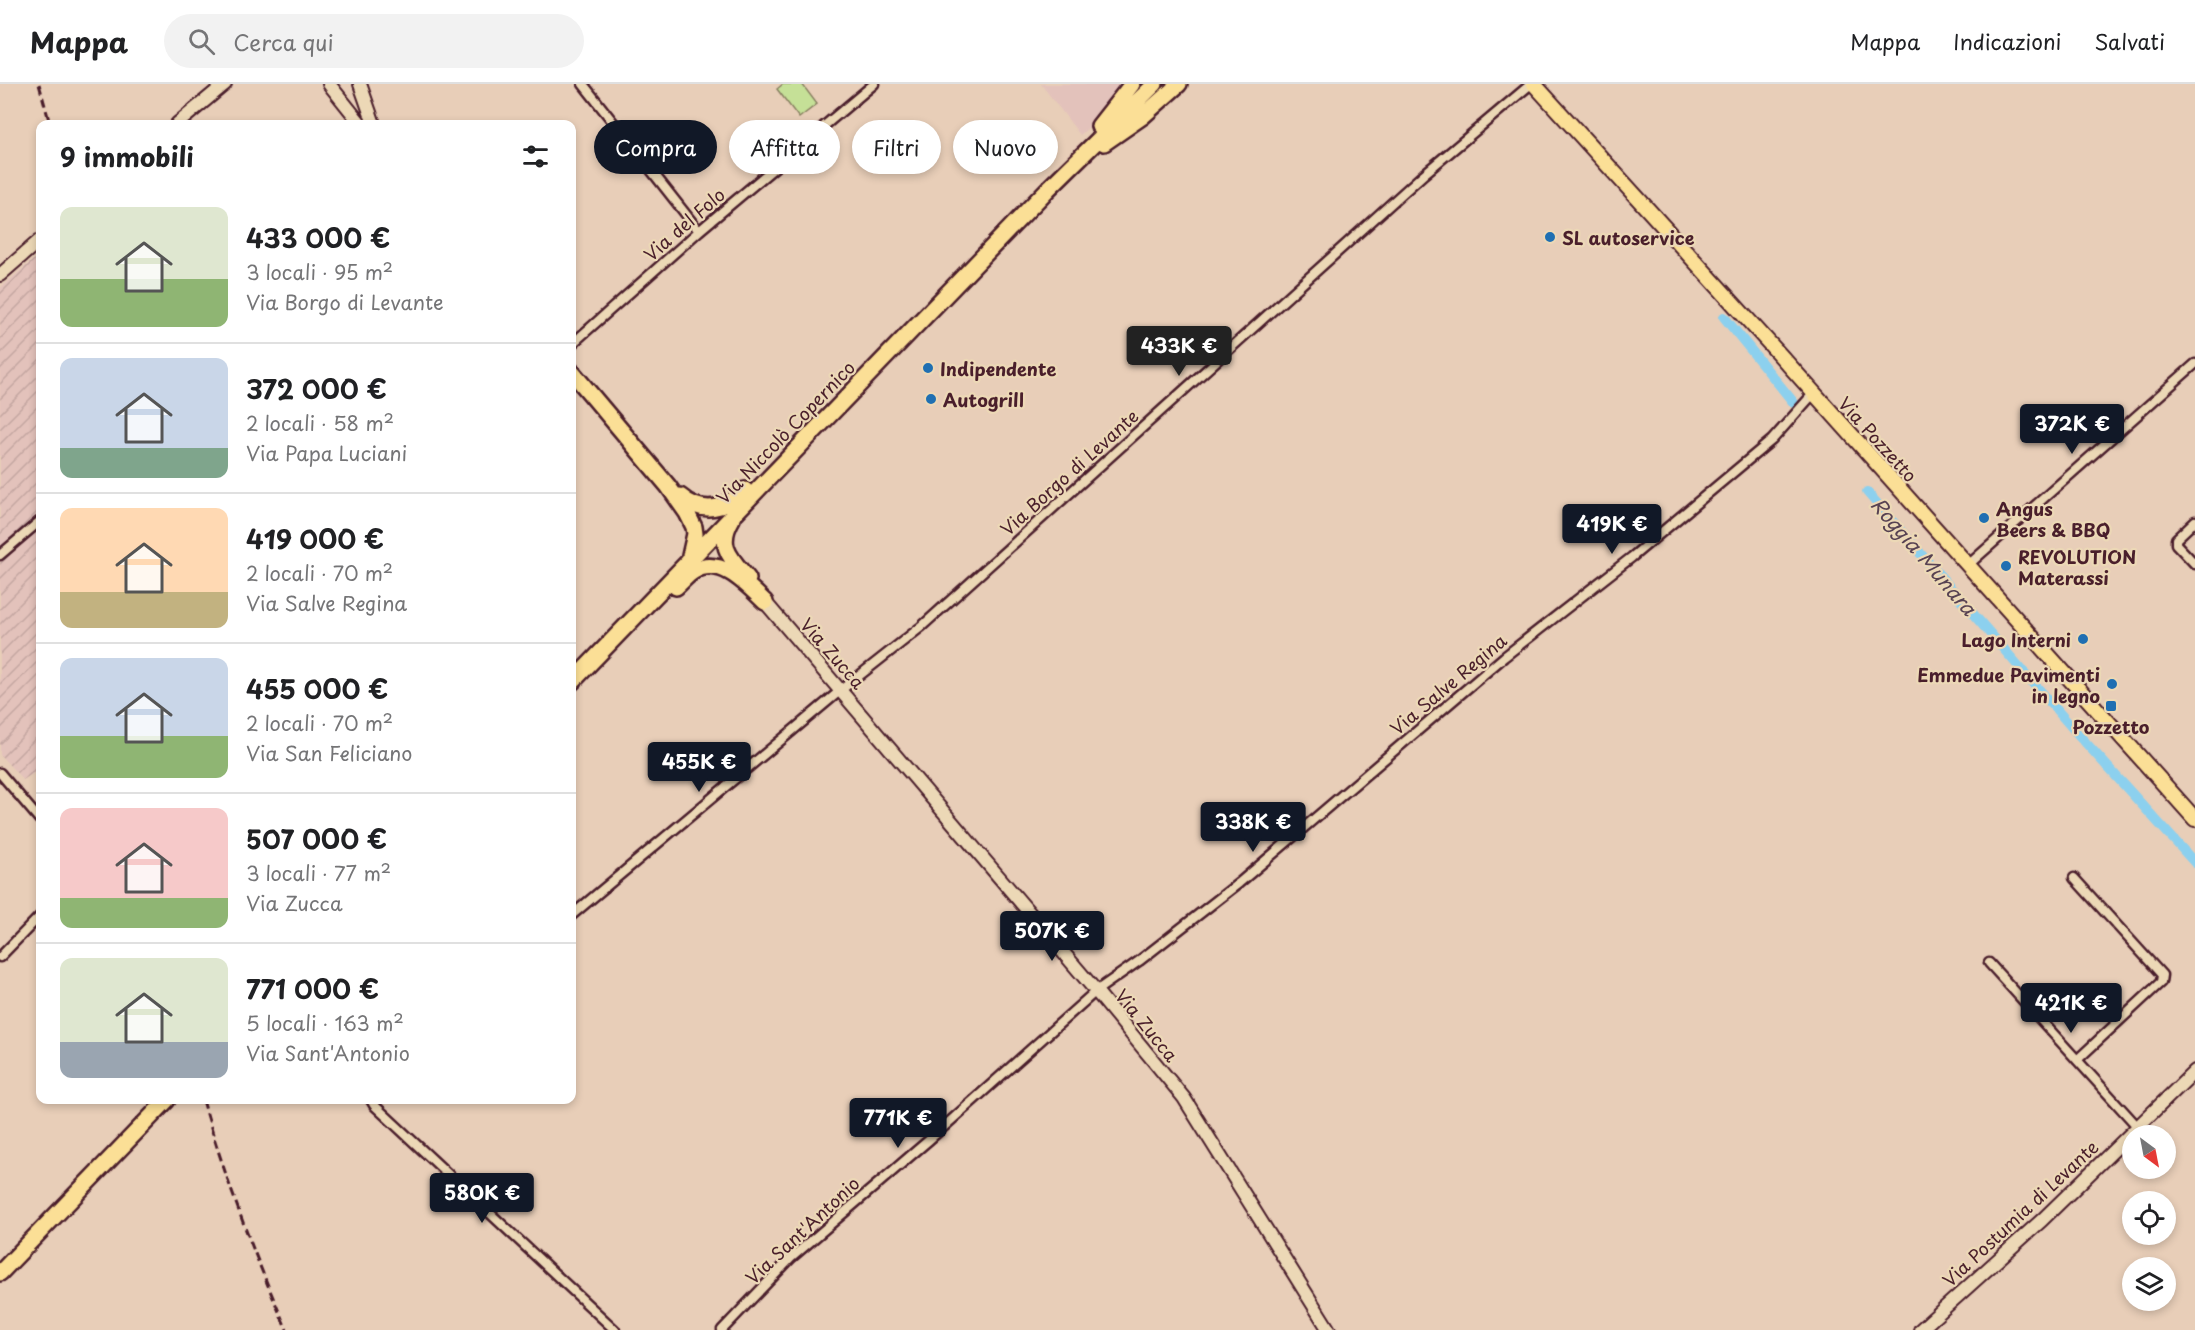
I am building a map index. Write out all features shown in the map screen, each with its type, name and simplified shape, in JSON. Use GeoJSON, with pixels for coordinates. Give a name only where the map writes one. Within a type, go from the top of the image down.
{"type":"FeatureCollection","features":[{"type":"Feature","properties":{"kind":"highway"},"geometry":{"type":"LineString","coordinates":[[1048,189],[1132,84]]}},
{"type":"Feature","properties":{"kind":"highway"},"geometry":{"type":"LineString","coordinates":[[1048,189],[1155,84]]}},
{"type":"Feature","properties":{"kind":"highway"},"geometry":{"type":"LineString","coordinates":[[1048,189],[1106,141],[1143,117],[1179,84]]}},
{"type":"Feature","properties":{"kind":"highway","name":"Via Niccolò Copernico"},"geometry":{"type":"LineString","coordinates":[[576,678],[1048,189]]}},
{"type":"Feature","properties":{"kind":"highway"},"geometry":{"type":"LineString","coordinates":[[576,377],[668,486],[694,527],[695,541],[687,562]]}},
{"type":"Feature","properties":{"kind":"highway"},"geometry":{"type":"LineString","coordinates":[[668,486],[695,507],[718,508],[736,499],[773,461],[811,434]]}},
{"type":"Feature","properties":{"kind":"highway"},"geometry":{"type":"LineString","coordinates":[[738,509],[725,533],[726,548],[765,602]]}},
{"type":"Feature","properties":{"kind":"highway"},"geometry":{"type":"LineString","coordinates":[[607,645],[646,617],[694,571],[703,567],[711,566],[732,573],[765,602]]}},
{"type":"Feature","properties":{"kind":"highway"},"geometry":{"type":"LineString","coordinates":[[0,1272],[163,1104]]}},
{"type":"Feature","properties":{"kind":"main road","name":"Via Pozzetto"},"geometry":{"type":"LineString","coordinates":[[1532,84],[2195,819]]}},
{"type":"Feature","properties":{"kind":"street"},"geometry":{"type":"LineString","coordinates":[[206,100],[219,84]]}},
{"type":"Feature","properties":{"kind":"street"},"geometry":{"type":"LineString","coordinates":[[182,120],[225,84]]}},
{"type":"Feature","properties":{"kind":"street"},"geometry":{"type":"LineString","coordinates":[[206,100],[232,84]]}},
{"type":"Feature","properties":{"kind":"street"},"geometry":{"type":"LineString","coordinates":[[328,84],[358,120]]}},
{"type":"Feature","properties":{"kind":"street"},"geometry":{"type":"LineString","coordinates":[[360,84],[373,120]]}},
{"type":"Feature","properties":{"kind":"street"},"geometry":{"type":"LineString","coordinates":[[583,84],[699,231]]}},
{"type":"Feature","properties":{"kind":"street","name":"Via del Folo"},"geometry":{"type":"LineString","coordinates":[[576,340],[699,231],[874,84]]}},
{"type":"Feature","properties":{"kind":"street","name":"Via Borgo di Levante"},"geometry":{"type":"LineString","coordinates":[[576,912],[921,627],[1424,174],[1532,84]]}},
{"type":"Feature","properties":{"kind":"street"},"geometry":{"type":"LineString","coordinates":[[0,275],[36,244]]}},
{"type":"Feature","properties":{"kind":"street"},"geometry":{"type":"LineString","coordinates":[[1967,566],[2195,364]]}},
{"type":"Feature","properties":{"kind":"street","name":"Via Salve Regina"},"geometry":{"type":"LineString","coordinates":[[1096,991],[1140,961],[1239,882],[1504,657],[1632,557],[1772,440],[1814,394]]}},
{"type":"Feature","properties":{"kind":"street"},"geometry":{"type":"LineString","coordinates":[[2195,521],[2176,539],[2176,544],[2195,564]]}},
{"type":"Feature","properties":{"kind":"street"},"geometry":{"type":"LineString","coordinates":[[0,555],[36,524]]}},
{"type":"Feature","properties":{"kind":"street","name":"Via Zucca"},"geometry":{"type":"LineString","coordinates":[[765,602],[842,690],[1184,1098],[1329,1330]]}},
{"type":"Feature","properties":{"kind":"street"},"geometry":{"type":"LineString","coordinates":[[0,774],[36,815]]}},
{"type":"Feature","properties":{"kind":"street"},"geometry":{"type":"LineString","coordinates":[[2074,878],[2162,975],[2161,982],[2077,1060]]}},
{"type":"Feature","properties":{"kind":"street"},"geometry":{"type":"LineString","coordinates":[[0,957],[36,920]]}},
{"type":"Feature","properties":{"kind":"street"},"geometry":{"type":"LineString","coordinates":[[1989,963],[2135,1125]]}},
{"type":"Feature","properties":{"kind":"street","name":"Via Sant'Antonio"},"geometry":{"type":"LineString","coordinates":[[722,1330],[791,1258],[929,1140],[1096,991]]}},
{"type":"Feature","properties":{"kind":"street","name":"Via Postumia di Levante"},"geometry":{"type":"LineString","coordinates":[[2138,1125],[2195,1071]]}},
{"type":"Feature","properties":{"kind":"street"},"geometry":{"type":"LineString","coordinates":[[373,1104],[615,1330]]}},
{"type":"Feature","properties":{"kind":"street","name":"Via Postumia di Levante"},"geometry":{"type":"LineString","coordinates":[[1920,1330],[2042,1220],[2122,1141]]}},
{"type":"Feature","properties":{"kind":"shaded area"},"geometry":{"type":"Polygon","coordinates":[[[1041,84],[1125,84],[1100,118],[1080,135],[1041,84]]]}},
{"type":"Feature","properties":{"kind":"shaded area"},"geometry":{"type":"Polygon","coordinates":[[[36,257],[36,772],[23,780],[0,755],[0,288],[36,257]]]}},
{"type":"Feature","properties":{"kind":"green space"},"geometry":{"type":"Polygon","coordinates":[[[783,84],[802,84],[817,104],[799,118],[777,89],[783,84]]]}},
{"type":"Feature","properties":{"kind":"waterway","name":"Roggia Munara"},"geometry":{"type":"LineString","coordinates":[[1724,317],[1794,403]]}},
{"type":"Feature","properties":{"kind":"waterway","name":"Roggia Munara"},"geometry":{"type":"LineString","coordinates":[[1867,492],[2076,732],[2195,863]]}},
{"type":"Feature","properties":{"kind":"railway"},"geometry":{"type":"LineString","coordinates":[[39,84],[49,120]]}},
{"type":"Feature","properties":{"kind":"railway"},"geometry":{"type":"LineString","coordinates":[[204,1104],[241,1217],[287,1330]]}},
{"type":"Feature","properties":{"kind":"place","name":"SL autoservice"},"geometry":{"type":"Point","coordinates":[1550,237]}},
{"type":"Feature","properties":{"kind":"place","name":"Indipendente"},"geometry":{"type":"Point","coordinates":[928,368]}},
{"type":"Feature","properties":{"kind":"place","name":"Autogrill"},"geometry":{"type":"Point","coordinates":[931,399]}},
{"type":"Feature","properties":{"kind":"place","name":"Angus Beers & BBQ"},"geometry":{"type":"Point","coordinates":[1984,518]}},
{"type":"Feature","properties":{"kind":"place","name":"REVOLUTION Materassi"},"geometry":{"type":"Point","coordinates":[2006,566]}},
{"type":"Feature","properties":{"kind":"place","name":"Lago Interni"},"geometry":{"type":"Point","coordinates":[2083,639]}},
{"type":"Feature","properties":{"kind":"place","name":"Emmedue Pavimenti in legno"},"geometry":{"type":"Point","coordinates":[2112,684]}},
{"type":"Feature","properties":{"kind":"place","name":"Pozzetto"},"geometry":{"type":"Point","coordinates":[2111,706]}}]}
